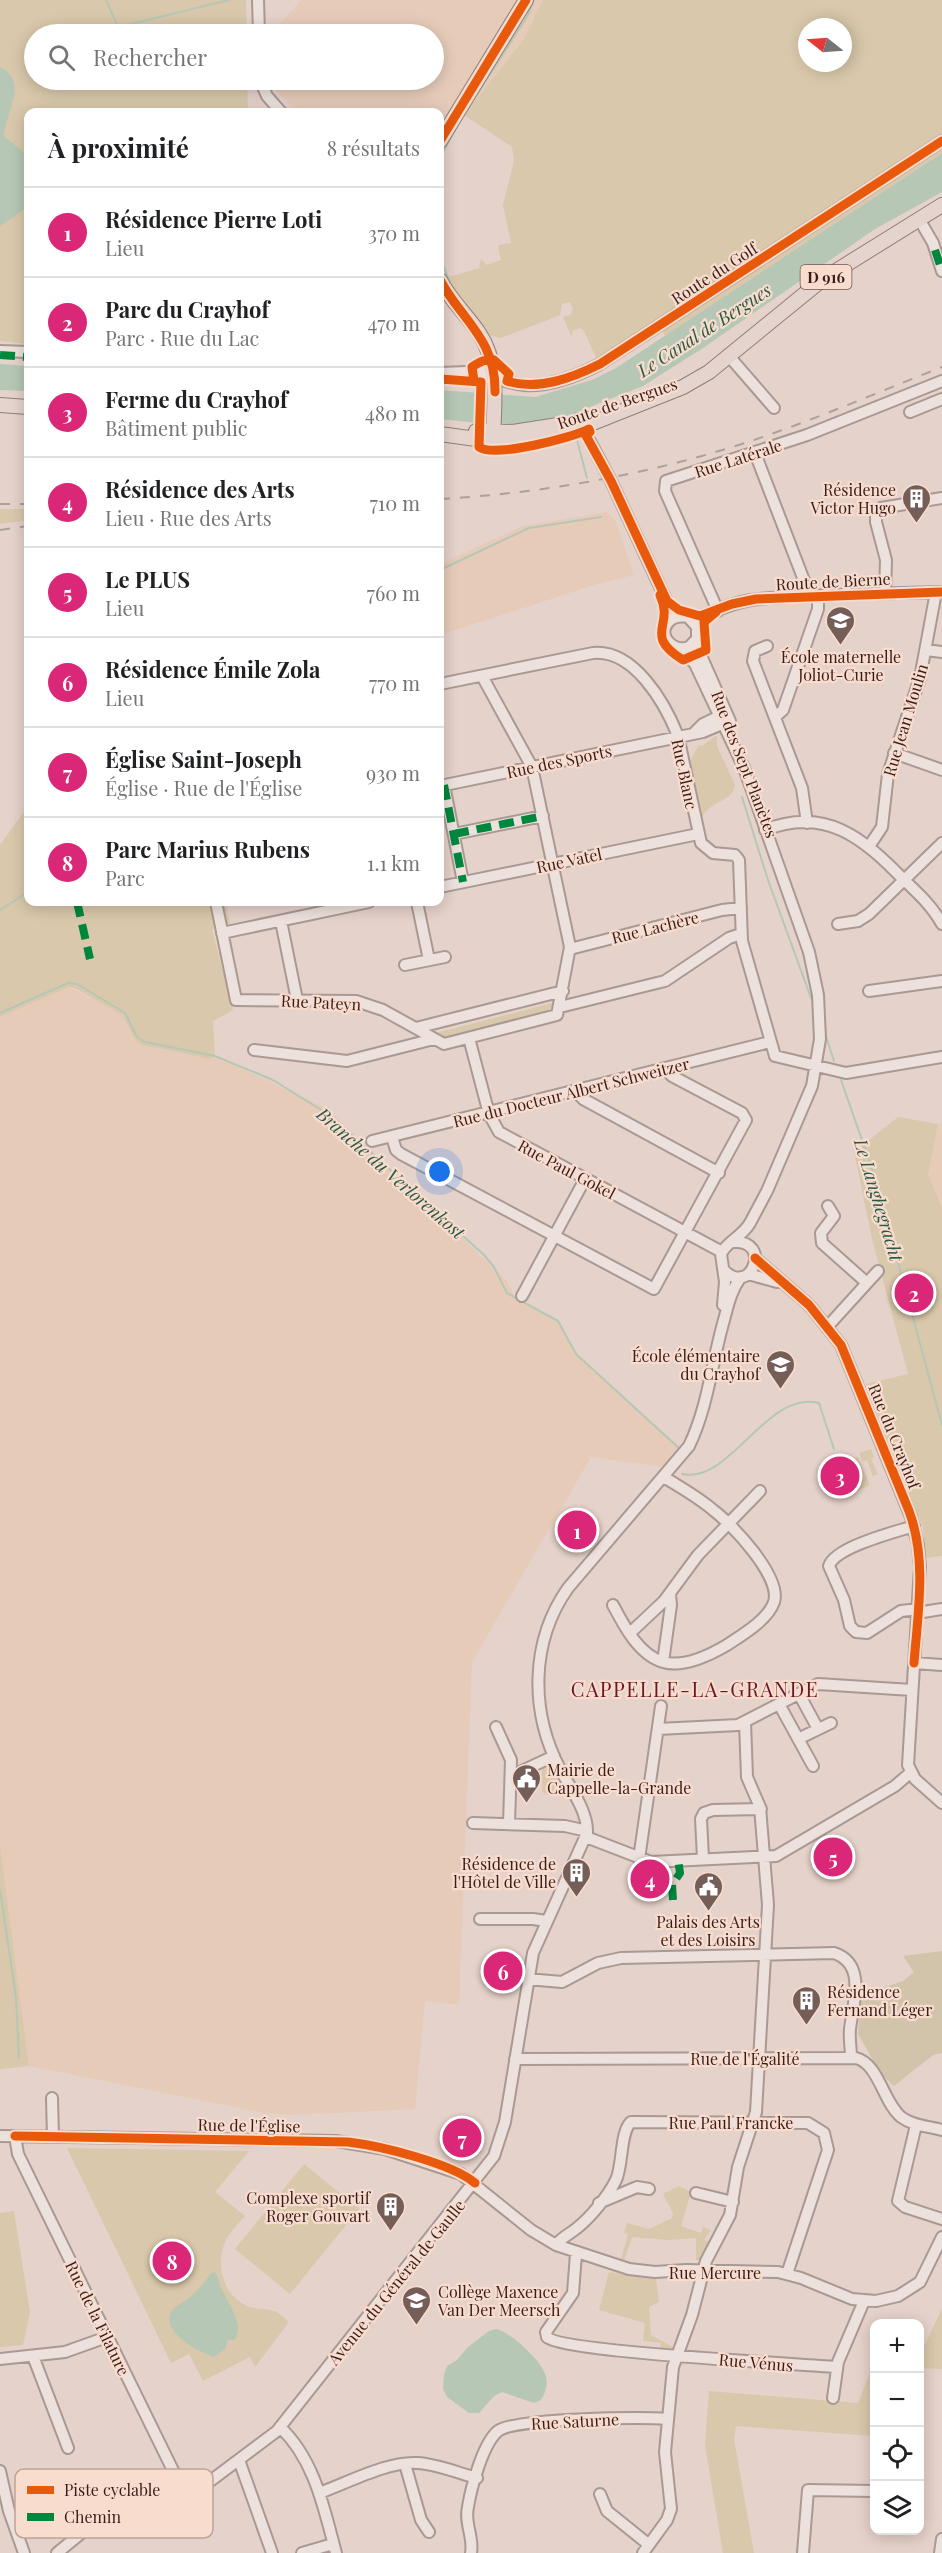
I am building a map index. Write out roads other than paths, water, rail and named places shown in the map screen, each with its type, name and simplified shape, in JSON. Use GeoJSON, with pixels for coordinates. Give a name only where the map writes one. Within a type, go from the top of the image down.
{"type":"FeatureCollection","features":[{"type":"Feature","properties":{"kind":"main road"},"geometry":{"type":"LineString","coordinates":[[444,134],[526,0]]}},
{"type":"Feature","properties":{"kind":"main road"},"geometry":{"type":"LineString","coordinates":[[444,127],[472,88]]}},
{"type":"Feature","properties":{"kind":"main road","name":"Route de Bergues"},"geometry":{"type":"LineString","coordinates":[[444,428],[490,433],[508,443],[534,439],[683,387],[724,359],[822,279],[942,206]]}},
{"type":"Feature","properties":{"kind":"main road"},"geometry":{"type":"LineString","coordinates":[[444,285],[482,337],[490,380],[490,433]]}},
{"type":"Feature","properties":{"kind":"main road"},"geometry":{"type":"LineString","coordinates":[[444,298],[475,338],[490,380]]}},
{"type":"Feature","properties":{"kind":"main road"},"geometry":{"type":"LineString","coordinates":[[0,405],[24,407]]}},
{"type":"Feature","properties":{"kind":"main road","name":"Route de Bergues"},"geometry":{"type":"LineString","coordinates":[[444,434],[490,433]]}},
{"type":"Feature","properties":{"kind":"street"},"geometry":{"type":"LineString","coordinates":[[258,0],[259,24]]}},
{"type":"Feature","properties":{"kind":"street"},"geometry":{"type":"LineString","coordinates":[[264,90],[278,108]]}},
{"type":"Feature","properties":{"kind":"street","name":"Route du Golf"},"geometry":{"type":"LineString","coordinates":[[444,373],[523,385],[543,384],[578,374],[603,363],[942,141]]}},
{"type":"Feature","properties":{"kind":"street"},"geometry":{"type":"LineString","coordinates":[[919,219],[935,249],[942,271]]}},
{"type":"Feature","properties":{"kind":"street"},"geometry":{"type":"LineString","coordinates":[[0,351],[24,352]]}},
{"type":"Feature","properties":{"kind":"street"},"geometry":{"type":"LineString","coordinates":[[724,359],[774,408]]}},
{"type":"Feature","properties":{"kind":"street"},"geometry":{"type":"LineString","coordinates":[[910,412],[942,399],[939,382]]}},
{"type":"Feature","properties":{"kind":"street","name":"Rue Latérale"},"geometry":{"type":"LineString","coordinates":[[721,609],[664,485],[667,480],[755,453],[939,382]]}},
{"type":"Feature","properties":{"kind":"street"},"geometry":{"type":"LineString","coordinates":[[583,422],[670,606],[696,624],[697,635]]}},
{"type":"Feature","properties":{"kind":"street"},"geometry":{"type":"LineString","coordinates":[[755,453],[818,609],[783,710],[775,717]]}},
{"type":"Feature","properties":{"kind":"street"},"geometry":{"type":"LineString","coordinates":[[885,593],[886,560],[876,522],[876,511],[881,508],[942,498]]}},
{"type":"Feature","properties":{"kind":"street"},"geometry":{"type":"LineString","coordinates":[[651,570],[666,609],[666,640],[672,646],[681,649],[692,646],[705,620],[721,609]]}},
{"type":"Feature","properties":{"kind":"street","name":"Route de Bierne"},"geometry":{"type":"LineString","coordinates":[[684,616],[698,617],[750,600],[939,592]]}},
{"type":"Feature","properties":{"kind":"street","name":"Rue Jean Moulin"},"geometry":{"type":"LineString","coordinates":[[870,845],[882,827],[885,787],[894,753],[920,678],[939,592]]}},
{"type":"Feature","properties":{"kind":"street"},"geometry":{"type":"LineString","coordinates":[[667,624],[684,616]]}},
{"type":"Feature","properties":{"kind":"street","name":"Rue des Sept Planètes"},"geometry":{"type":"LineString","coordinates":[[697,635],[699,651],[768,829],[817,988],[820,1023],[816,1068]]}},
{"type":"Feature","properties":{"kind":"street"},"geometry":{"type":"LineString","coordinates":[[767,646],[756,650],[753,659],[802,788],[807,823]]}},
{"type":"Feature","properties":{"kind":"street","name":"Rue des Sept Planètes"},"geometry":{"type":"LineString","coordinates":[[681,649],[695,664],[725,718]]}},
{"type":"Feature","properties":{"kind":"street"},"geometry":{"type":"LineString","coordinates":[[926,650],[942,652]]}},
{"type":"Feature","properties":{"kind":"street","name":"Rue Blanc"},"geometry":{"type":"LineString","coordinates":[[482,676],[594,653],[614,654],[631,664],[665,709],[678,736],[698,834]]}},
{"type":"Feature","properties":{"kind":"street"},"geometry":{"type":"LineString","coordinates":[[254,1050],[347,1061],[434,1040],[446,1044],[553,1017],[560,1007],[570,949],[532,766],[482,676],[444,683]]}},
{"type":"Feature","properties":{"kind":"street","name":"Rue des Sports"},"geometry":{"type":"LineString","coordinates":[[444,785],[693,733],[703,724],[725,718]]}},
{"type":"Feature","properties":{"kind":"street"},"geometry":{"type":"LineString","coordinates":[[894,753],[942,770]]}},
{"type":"Feature","properties":{"kind":"street"},"geometry":{"type":"LineString","coordinates":[[444,793],[464,882]]}},
{"type":"Feature","properties":{"kind":"street"},"geometry":{"type":"LineString","coordinates":[[454,834],[543,816]]}},
{"type":"Feature","properties":{"kind":"street"},"geometry":{"type":"LineString","coordinates":[[768,829],[807,823],[837,827],[870,845],[933,909],[942,924]]}},
{"type":"Feature","properties":{"kind":"street"},"geometry":{"type":"LineString","coordinates":[[698,834],[702,845],[711,852],[739,858],[741,934],[770,1042],[778,1059],[850,1073],[942,1057]]}},
{"type":"Feature","properties":{"kind":"street","name":"Rue Vatel"},"geometry":{"type":"LineString","coordinates":[[444,886],[698,834]]}},
{"type":"Feature","properties":{"kind":"street"},"geometry":{"type":"LineString","coordinates":[[838,924],[866,916],[942,843]]}},
{"type":"Feature","properties":{"kind":"street"},"geometry":{"type":"LineString","coordinates":[[217,906],[222,933],[350,906]]}},
{"type":"Feature","properties":{"kind":"street"},"geometry":{"type":"LineString","coordinates":[[418,906],[429,960]]}},
{"type":"Feature","properties":{"kind":"street","name":"Rue Lachère"},"geometry":{"type":"LineString","coordinates":[[570,949],[722,910],[741,909]]}},
{"type":"Feature","properties":{"kind":"street"},"geometry":{"type":"LineString","coordinates":[[281,921],[297,1000]]}},
{"type":"Feature","properties":{"kind":"street","name":"Rue Pateyn"},"geometry":{"type":"LineString","coordinates":[[222,933],[236,1000],[358,1001],[383,1010],[434,1040]]}},
{"type":"Feature","properties":{"kind":"street"},"geometry":{"type":"LineString","coordinates":[[560,1007],[665,981],[727,939],[741,934]]}},
{"type":"Feature","properties":{"kind":"street"},"geometry":{"type":"LineString","coordinates":[[405,965],[445,957]]}},
{"type":"Feature","properties":{"kind":"street"},"geometry":{"type":"LineString","coordinates":[[869,991],[942,981]]}},
{"type":"Feature","properties":{"kind":"street"},"geometry":{"type":"LineString","coordinates":[[416,1028],[563,991]]}},
{"type":"Feature","properties":{"kind":"street","name":"Rue Paul Gokel"},"geometry":{"type":"LineString","coordinates":[[470,1038],[489,1114],[494,1126],[502,1134],[722,1252]]}},
{"type":"Feature","properties":{"kind":"street","name":"Rue du Docteur Albert Schweitzer"},"geometry":{"type":"LineString","coordinates":[[372,1142],[770,1042]]}},
{"type":"Feature","properties":{"kind":"street"},"geometry":{"type":"LineString","coordinates":[[717,1344],[724,1293],[723,1269],[720,1259],[722,1252],[747,1230],[767,1191],[809,1094],[816,1068]]}},
{"type":"Feature","properties":{"kind":"street"},"geometry":{"type":"LineString","coordinates":[[392,1137],[398,1153],[654,1289],[687,1233],[745,1124],[745,1117],[672,1076],[666,1069]]}},
{"type":"Feature","properties":{"kind":"street"},"geometry":{"type":"LineString","coordinates":[[576,1091],[582,1099],[719,1173]]}},
{"type":"Feature","properties":{"kind":"street"},"geometry":{"type":"LineString","coordinates":[[522,1296],[585,1179]]}},
{"type":"Feature","properties":{"kind":"street"},"geometry":{"type":"LineString","coordinates":[[587,1834],[586,1819],[554,1756],[541,1720],[538,1682],[541,1655],[551,1619],[568,1588],[682,1457],[696,1431],[717,1344],[733,1291],[754,1266],[753,1233],[767,1191]]}},
{"type":"Feature","properties":{"kind":"street"},"geometry":{"type":"LineString","coordinates":[[828,1206],[834,1216],[821,1233],[821,1242],[867,1283]]}},
{"type":"Feature","properties":{"kind":"street"},"geometry":{"type":"LineString","coordinates":[[733,1242],[743,1243],[753,1253]]}},
{"type":"Feature","properties":{"kind":"street","name":"Rue du Crayhof"},"geometry":{"type":"LineString","coordinates":[[753,1253],[810,1305],[841,1345],[914,1526],[920,1561],[908,1758],[910,1773]]}},
{"type":"Feature","properties":{"kind":"street"},"geometry":{"type":"LineString","coordinates":[[723,1269],[730,1276],[745,1275]]}},
{"type":"Feature","properties":{"kind":"street"},"geometry":{"type":"LineString","coordinates":[[828,1326],[878,1271]]}},
{"type":"Feature","properties":{"kind":"street","name":"Rue du Crayhof"},"geometry":{"type":"LineString","coordinates":[[745,1275],[765,1277],[790,1289]]}},
{"type":"Feature","properties":{"kind":"street"},"geometry":{"type":"LineString","coordinates":[[614,1605],[630,1633],[649,1655],[663,1662],[684,1662],[720,1649],[751,1628],[772,1605],[775,1595],[754,1553],[706,1504],[664,1477]]}},
{"type":"Feature","properties":{"kind":"street"},"geometry":{"type":"LineString","coordinates":[[630,1633],[670,1594],[698,1555],[760,1491]]}},
{"type":"Feature","properties":{"kind":"street"},"geometry":{"type":"LineString","coordinates":[[914,1526],[876,1538],[836,1556],[831,1560],[829,1568],[844,1600],[849,1623],[856,1632],[867,1633],[901,1611],[942,1610]]}},
{"type":"Feature","properties":{"kind":"street"},"geometry":{"type":"LineString","coordinates":[[663,1662],[671,1602],[670,1594]]}},
{"type":"Feature","properties":{"kind":"street"},"geometry":{"type":"LineString","coordinates":[[914,1663],[942,1665]]}},
{"type":"Feature","properties":{"kind":"street"},"geometry":{"type":"LineString","coordinates":[[658,1729],[731,1726],[745,1722],[820,1684],[912,1690]]}},
{"type":"Feature","properties":{"kind":"street"},"geometry":{"type":"LineString","coordinates":[[799,1694],[818,1729]]}},
{"type":"Feature","properties":{"kind":"street"},"geometry":{"type":"LineString","coordinates":[[779,1704],[813,1766]]}},
{"type":"Feature","properties":{"kind":"street"},"geometry":{"type":"LineString","coordinates":[[639,1858],[661,1706]]}},
{"type":"Feature","properties":{"kind":"street"},"geometry":{"type":"LineString","coordinates":[[600,2494],[607,2511],[645,2548],[667,2520],[671,2510],[665,2452],[676,2356],[694,2311],[703,2270],[728,2220],[738,2167],[756,2108],[767,1953],[768,1905],[760,1809],[747,1777],[745,1722]]}},
{"type":"Feature","properties":{"kind":"street"},"geometry":{"type":"LineString","coordinates":[[798,1739],[831,1723]]}},
{"type":"Feature","properties":{"kind":"street"},"geometry":{"type":"LineString","coordinates":[[496,1727],[511,1758],[509,1824]]}},
{"type":"Feature","properties":{"kind":"street"},"geometry":{"type":"LineString","coordinates":[[511,1776],[554,1756]]}},
{"type":"Feature","properties":{"kind":"street"},"geometry":{"type":"LineString","coordinates":[[473,1823],[565,1826],[639,1858],[655,1862],[780,1855],[895,1785],[910,1773],[942,1803]]}},
{"type":"Feature","properties":{"kind":"street"},"geometry":{"type":"LineString","coordinates":[[703,1858],[701,1819],[704,1813],[713,1810],[760,1809]]}},
{"type":"Feature","properties":{"kind":"street","name":"Avenue du Général de Gaulle"},"geometry":{"type":"LineString","coordinates":[[213,2480],[280,2427],[475,2183],[500,2143],[533,1953],[587,1834]]}},
{"type":"Feature","properties":{"kind":"street"},"geometry":{"type":"LineString","coordinates":[[480,1919],[546,1921]]}},
{"type":"Feature","properties":{"kind":"street"},"geometry":{"type":"LineString","coordinates":[[527,1979],[562,1982],[598,1963],[616,1958],[831,1952],[840,1955],[849,1963],[856,1980],[850,2033],[852,2058],[866,2063],[896,2112],[916,2125],[942,2130]]}},
{"type":"Feature","properties":{"kind":"street","name":"Rue de l'Égalité"},"geometry":{"type":"LineString","coordinates":[[515,2059],[852,2058]]}},
{"type":"Feature","properties":{"kind":"street"},"geometry":{"type":"LineString","coordinates":[[52,2098],[52,2137]]}},
{"type":"Feature","properties":{"kind":"street","name":"Rue Paul Francke"},"geometry":{"type":"LineString","coordinates":[[599,2203],[610,2190],[618,2174],[626,2129],[631,2122],[808,2123],[821,2130],[828,2142],[826,2158],[787,2274]]}},
{"type":"Feature","properties":{"kind":"street"},"geometry":{"type":"LineString","coordinates":[[916,2125],[898,2201],[904,2207],[942,2219]]}},
{"type":"Feature","properties":{"kind":"street","name":"Rue de l'Église"},"geometry":{"type":"LineString","coordinates":[[0,2136],[356,2143],[425,2161],[465,2175],[475,2183]]}},
{"type":"Feature","properties":{"kind":"street","name":"Rue de la Filature"},"geometry":{"type":"LineString","coordinates":[[15,2136],[18,2154],[172,2469]]}},
{"type":"Feature","properties":{"kind":"street","name":"Rue Mercure"},"geometry":{"type":"LineString","coordinates":[[475,2183],[525,2226],[576,2254],[645,2272],[703,2270],[787,2274],[848,2298],[864,2301],[894,2297],[917,2285],[928,2271],[942,2236]]}},
{"type":"Feature","properties":{"kind":"street"},"geometry":{"type":"LineString","coordinates":[[556,2245],[579,2226],[599,2203],[637,2187],[649,2189]]}},
{"type":"Feature","properties":{"kind":"street"},"geometry":{"type":"LineString","coordinates":[[696,2193],[733,2202]]}},
{"type":"Feature","properties":{"kind":"street","name":"Rue Vénus"},"geometry":{"type":"LineString","coordinates":[[576,2254],[573,2293],[549,2326],[547,2337],[567,2345],[676,2356],[837,2367]]}},
{"type":"Feature","properties":{"kind":"street"},"geometry":{"type":"LineString","coordinates":[[833,2398],[837,2367],[848,2335],[864,2301]]}},
{"type":"Feature","properties":{"kind":"street"},"geometry":{"type":"LineString","coordinates":[[0,2359],[71,2351],[107,2337]]}},
{"type":"Feature","properties":{"kind":"street"},"geometry":{"type":"LineString","coordinates":[[33,2356],[68,2448]]}},
{"type":"Feature","properties":{"kind":"street","name":"Rue Saturne"},"geometry":{"type":"LineString","coordinates":[[477,2478],[489,2441],[500,2429],[511,2425],[639,2418],[668,2419]]}},
{"type":"Feature","properties":{"kind":"street"},"geometry":{"type":"LineString","coordinates":[[280,2427],[306,2461],[319,2493],[335,2549],[302,2553]]}},
{"type":"Feature","properties":{"kind":"street"},"geometry":{"type":"LineString","coordinates":[[239,2460],[272,2553]]}},
{"type":"Feature","properties":{"kind":"street"},"geometry":{"type":"LineString","coordinates":[[319,2493],[405,2463],[432,2465],[477,2478],[467,2513],[472,2540],[471,2553]]}},
{"type":"Feature","properties":{"kind":"street"},"geometry":{"type":"LineString","coordinates":[[405,2463],[421,2520],[429,2532]]}},
{"type":"Feature","properties":{"kind":"street"},"geometry":{"type":"LineString","coordinates":[[0,2471],[4,2511],[15,2534]]}},
{"type":"Feature","properties":{"kind":"street"},"geometry":{"type":"LineString","coordinates":[[803,2553],[808,2490],[870,2491]]}},
{"type":"Feature","properties":{"kind":"street"},"geometry":{"type":"LineString","coordinates":[[17,2538],[24,2553]]}},
{"type":"Feature","properties":{"kind":"street"},"geometry":{"type":"LineString","coordinates":[[48,2553],[72,2538]]}},
{"type":"Feature","properties":{"kind":"street"},"geometry":{"type":"LineString","coordinates":[[57,2553],[73,2538]]}},
{"type":"Feature","properties":{"kind":"street"},"geometry":{"type":"LineString","coordinates":[[940,2553],[942,2539]]}},
{"type":"Feature","properties":{"kind":"water"},"geometry":{"type":"Polygon","coordinates":[[[0,67],[9,73],[15,89],[4,136],[24,153],[24,210],[0,226],[0,67]]]}},
{"type":"Feature","properties":{"kind":"water","name":"Le Canal de Bergues"},"geometry":{"type":"Polygon","coordinates":[[[942,153],[942,192],[875,229],[703,348],[643,386],[567,416],[531,425],[506,426],[444,419],[444,390],[535,397],[592,380],[616,368],[942,153]]]}},
{"type":"Feature","properties":{"kind":"water"},"geometry":{"type":"Polygon","coordinates":[[[0,364],[24,366],[24,391],[0,390],[0,364]]]}},
{"type":"Feature","properties":{"kind":"water"},"geometry":{"type":"Polygon","coordinates":[[[215,2272],[235,2315],[238,2328],[234,2340],[228,2340],[225,2349],[214,2357],[189,2345],[181,2338],[170,2324],[170,2316],[174,2308],[195,2293],[211,2273],[215,2272]]]}},
{"type":"Feature","properties":{"kind":"water"},"geometry":{"type":"Polygon","coordinates":[[[496,2329],[510,2336],[533,2356],[546,2377],[545,2392],[541,2400],[534,2403],[502,2392],[494,2396],[479,2413],[469,2413],[447,2397],[443,2389],[444,2374],[447,2366],[457,2360],[468,2347],[489,2331],[496,2329]]]}},
{"type":"Feature","properties":{"kind":"waterway"},"geometry":{"type":"LineString","coordinates":[[106,0],[117,24]]}},
{"type":"Feature","properties":{"kind":"waterway"},"geometry":{"type":"LineString","coordinates":[[130,24],[229,0]]}},
{"type":"Feature","properties":{"kind":"waterway"},"geometry":{"type":"LineString","coordinates":[[467,110],[527,17],[534,0]]}},
{"type":"Feature","properties":{"kind":"waterway"},"geometry":{"type":"LineString","coordinates":[[444,151],[455,130]]}},
{"type":"Feature","properties":{"kind":"waterway"},"geometry":{"type":"LineString","coordinates":[[444,268],[451,285],[471,312]]}},
{"type":"Feature","properties":{"kind":"waterway","name":"Le Langhegracht"},"geometry":{"type":"LineString","coordinates":[[577,440],[587,478]]}},
{"type":"Feature","properties":{"kind":"waterway"},"geometry":{"type":"LineString","coordinates":[[444,568],[529,528],[601,517]]}},
{"type":"Feature","properties":{"kind":"waterway","name":"Le Langhegracht"},"geometry":{"type":"LineString","coordinates":[[742,797],[768,880],[811,998]]}},
{"type":"Feature","properties":{"kind":"waterway"},"geometry":{"type":"LineString","coordinates":[[0,910],[24,895]]}},
{"type":"Feature","properties":{"kind":"waterway","name":"Branche du Verlorenkost"},"geometry":{"type":"LineString","coordinates":[[0,1013],[68,983],[77,984],[125,1013],[137,1037],[145,1042],[215,1056],[273,1080],[331,1116],[484,1255],[494,1267],[507,1293],[558,1321],[576,1354],[680,1449],[677,1452]]}},
{"type":"Feature","properties":{"kind":"waterway","name":"Le Langhegracht"},"geometry":{"type":"LineString","coordinates":[[826,1036],[834,1061]]}},
{"type":"Feature","properties":{"kind":"waterway","name":"Le Langhegracht"},"geometry":{"type":"LineString","coordinates":[[841,1080],[875,1177],[942,1425]]}},
{"type":"Feature","properties":{"kind":"waterway","name":"Branche du Verlorenkost"},"geometry":{"type":"LineString","coordinates":[[682,1474],[700,1474],[716,1466],[765,1422],[782,1410],[800,1402],[819,1403],[834,1449]]}},
{"type":"Feature","properties":{"kind":"waterway"},"geometry":{"type":"LineString","coordinates":[[0,1890],[16,1997],[19,2058]]}},
{"type":"Feature","properties":{"kind":"railway"},"geometry":{"type":"LineString","coordinates":[[444,499],[558,487],[636,472],[713,453],[823,415],[942,367]]}},
{"type":"Feature","properties":{"kind":"railway"},"geometry":{"type":"LineString","coordinates":[[0,504],[24,504]]}},
{"type":"Feature","properties":{"kind":"railway"},"geometry":{"type":"LineString","coordinates":[[0,530],[24,527]]}},
{"type":"Feature","properties":{"kind":"place","name":"Résidence Victor Hugo"},"geometry":{"type":"Point","coordinates":[917,524]}},
{"type":"Feature","properties":{"kind":"place","name":"École maternelle Joliot-Curie"},"geometry":{"type":"Point","coordinates":[841,646]}},
{"type":"Feature","properties":{"kind":"place","name":"Parc du Crayhof"},"geometry":{"type":"Point","coordinates":[914,1293]}},
{"type":"Feature","properties":{"kind":"place","name":"École élémentaire du Crayhof"},"geometry":{"type":"Point","coordinates":[781,1390]}},
{"type":"Feature","properties":{"kind":"place","name":"Ferme du Crayhof"},"geometry":{"type":"Point","coordinates":[840,1476]}},
{"type":"Feature","properties":{"kind":"place","name":"Résidence Pierre Loti"},"geometry":{"type":"Point","coordinates":[577,1530]}},
{"type":"Feature","properties":{"kind":"place","name":"Mairie de Cappelle-la-Grande"},"geometry":{"type":"Point","coordinates":[526,1804]}},
{"type":"Feature","properties":{"kind":"place","name":"Le PLUS"},"geometry":{"type":"Point","coordinates":[833,1857]}},
{"type":"Feature","properties":{"kind":"place","name":"Résidence des Arts"},"geometry":{"type":"Point","coordinates":[650,1879]}},
{"type":"Feature","properties":{"kind":"place","name":"Résidence de l'Hôtel de Ville"},"geometry":{"type":"Point","coordinates":[577,1898]}},
{"type":"Feature","properties":{"kind":"place","name":"Palais des Arts et des Loisirs"},"geometry":{"type":"Point","coordinates":[708,1912]}},
{"type":"Feature","properties":{"kind":"place","name":"Résidence Émile Zola"},"geometry":{"type":"Point","coordinates":[503,1971]}},
{"type":"Feature","properties":{"kind":"place","name":"Résidence Fernand Léger"},"geometry":{"type":"Point","coordinates":[806,2026]}},
{"type":"Feature","properties":{"kind":"place","name":"Église Saint-Joseph"},"geometry":{"type":"Point","coordinates":[462,2138]}},
{"type":"Feature","properties":{"kind":"place","name":"Complexe sportif Roger Gouvart"},"geometry":{"type":"Point","coordinates":[391,2232]}},
{"type":"Feature","properties":{"kind":"place","name":"Parc Marius Rubens"},"geometry":{"type":"Point","coordinates":[172,2261]}},
{"type":"Feature","properties":{"kind":"place","name":"Collège Maxence Van Der Meersch"},"geometry":{"type":"Point","coordinates":[417,2326]}},
{"type":"Feature","properties":{"kind":"district","name":"CAPPELLE-LA-GRANDE"},"geometry":{"type":"Point","coordinates":[695,1688]}}]}
